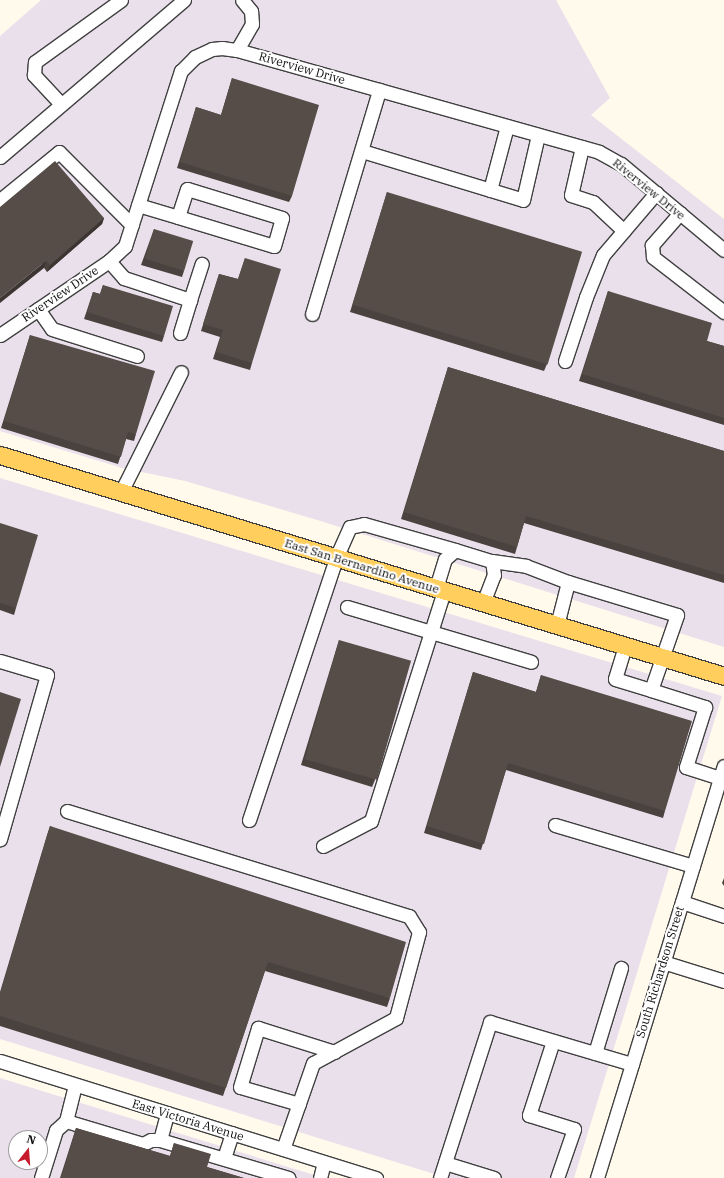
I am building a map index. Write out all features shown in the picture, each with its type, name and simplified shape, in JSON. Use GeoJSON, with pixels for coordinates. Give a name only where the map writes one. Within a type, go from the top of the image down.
{"type":"FeatureCollection","features":[{"type":"Feature","properties":{"kind":"main road","name":"East San Bernardino Avenue"},"geometry":{"type":"LineString","coordinates":[[0,455],[724,676]]}},
{"type":"Feature","properties":{"kind":"street"},"geometry":{"type":"LineString","coordinates":[[61,104],[34,75],[35,62],[121,0]]}},
{"type":"Feature","properties":{"kind":"street"},"geometry":{"type":"LineString","coordinates":[[0,157],[184,0]]}},
{"type":"Feature","properties":{"kind":"street"},"geometry":{"type":"LineString","coordinates":[[237,50],[252,24],[251,11],[242,0]]}},
{"type":"Feature","properties":{"kind":"street","name":"Riverview Drive"},"geometry":{"type":"LineString","coordinates":[[0,334],[109,261],[125,246],[181,71],[195,57],[212,49],[237,50],[582,147],[615,160],[724,250]]}},
{"type":"Feature","properties":{"kind":"street"},"geometry":{"type":"LineString","coordinates":[[312,314],[379,90]]}},
{"type":"Feature","properties":{"kind":"street"},"geometry":{"type":"LineString","coordinates":[[490,190],[507,126]]}},
{"type":"Feature","properties":{"kind":"street"},"geometry":{"type":"LineString","coordinates":[[362,151],[523,200],[538,135]]}},
{"type":"Feature","properties":{"kind":"street"},"geometry":{"type":"LineString","coordinates":[[582,147],[571,195],[593,202],[624,231]]}},
{"type":"Feature","properties":{"kind":"street"},"geometry":{"type":"LineString","coordinates":[[0,200],[59,152],[132,225]]}},
{"type":"Feature","properties":{"kind":"street"},"geometry":{"type":"LineString","coordinates":[[138,205],[274,246],[282,218],[187,189],[178,217]]}},
{"type":"Feature","properties":{"kind":"street"},"geometry":{"type":"LineString","coordinates":[[566,361],[586,297],[603,255],[656,193]]}},
{"type":"Feature","properties":{"kind":"street"},"geometry":{"type":"LineString","coordinates":[[680,213],[652,245],[653,257],[724,312]]}},
{"type":"Feature","properties":{"kind":"street"},"geometry":{"type":"LineString","coordinates":[[109,261],[124,278],[190,300]]}},
{"type":"Feature","properties":{"kind":"street"},"geometry":{"type":"LineString","coordinates":[[180,333],[202,264]]}},
{"type":"Feature","properties":{"kind":"street"},"geometry":{"type":"LineString","coordinates":[[38,309],[52,329],[137,356]]}},
{"type":"Feature","properties":{"kind":"street"},"geometry":{"type":"LineString","coordinates":[[120,492],[181,372]]}},
{"type":"Feature","properties":{"kind":"street"},"geometry":{"type":"LineString","coordinates":[[249,820],[336,558],[350,527],[364,524],[492,560],[526,566],[568,582],[677,615],[661,657],[651,690]]}},
{"type":"Feature","properties":{"kind":"street"},"geometry":{"type":"LineString","coordinates":[[323,846],[371,821],[431,633],[445,559],[455,550]]}},
{"type":"Feature","properties":{"kind":"street"},"geometry":{"type":"LineString","coordinates":[[483,603],[494,575],[492,560]]}},
{"type":"Feature","properties":{"kind":"street"},"geometry":{"type":"LineString","coordinates":[[557,625],[568,582]]}},
{"type":"Feature","properties":{"kind":"street"},"geometry":{"type":"LineString","coordinates":[[347,607],[531,662]]}},
{"type":"Feature","properties":{"kind":"street"},"geometry":{"type":"LineString","coordinates":[[625,646],[615,679],[705,707],[686,768],[720,778]]}},
{"type":"Feature","properties":{"kind":"street"},"geometry":{"type":"LineString","coordinates":[[0,661],[47,675],[0,839]]}},
{"type":"Feature","properties":{"kind":"street","name":"South Richardson Street"},"geometry":{"type":"LineString","coordinates":[[597,1178],[724,766]]}},
{"type":"Feature","properties":{"kind":"street"},"geometry":{"type":"LineString","coordinates":[[67,811],[409,916],[419,932],[396,1018],[313,1063],[283,1149]]}},
{"type":"Feature","properties":{"kind":"street"},"geometry":{"type":"LineString","coordinates":[[555,825],[693,866]]}},
{"type":"Feature","properties":{"kind":"street"},"geometry":{"type":"LineString","coordinates":[[682,902],[724,916]]}},
{"type":"Feature","properties":{"kind":"street"},"geometry":{"type":"LineString","coordinates":[[663,962],[724,981]]}},
{"type":"Feature","properties":{"kind":"street"},"geometry":{"type":"LineString","coordinates":[[595,1053],[621,968]]}},
{"type":"Feature","properties":{"kind":"street"},"geometry":{"type":"LineString","coordinates":[[440,1178],[490,1022],[632,1064]]}},
{"type":"Feature","properties":{"kind":"street"},"geometry":{"type":"LineString","coordinates":[[299,1104],[240,1087],[258,1028],[334,1052]]}},
{"type":"Feature","properties":{"kind":"street"},"geometry":{"type":"LineString","coordinates":[[553,1040],[529,1115],[574,1129],[557,1178]]}},
{"type":"Feature","properties":{"kind":"street","name":"East Victoria Avenue"},"geometry":{"type":"LineString","coordinates":[[0,1061],[376,1178]]}},
{"type":"Feature","properties":{"kind":"street"},"geometry":{"type":"LineString","coordinates":[[41,1178],[56,1130],[66,1120],[75,1085]]}},
{"type":"Feature","properties":{"kind":"street"},"geometry":{"type":"LineString","coordinates":[[160,1140],[167,1113]]}},
{"type":"Feature","properties":{"kind":"street"},"geometry":{"type":"LineString","coordinates":[[66,1120],[144,1144],[151,1140],[160,1140],[288,1178]]}},
{"type":"Feature","properties":{"kind":"street"},"geometry":{"type":"LineString","coordinates":[[224,1158],[232,1133]]}},
{"type":"Feature","properties":{"kind":"street"},"geometry":{"type":"LineString","coordinates":[[320,1178],[324,1162]]}},
{"type":"Feature","properties":{"kind":"street"},"geometry":{"type":"LineString","coordinates":[[445,1163],[494,1178]]}},
{"type":"Feature","properties":{"kind":"shaded area"},"geometry":{"type":"Polygon","coordinates":[[[41,0],[556,0],[610,98],[591,115],[724,219],[724,647],[314,519],[185,481],[122,468],[0,431],[0,36],[41,0]]]}},
{"type":"Feature","properties":{"kind":"shaded area"},"geometry":{"type":"Polygon","coordinates":[[[0,478],[722,696],[574,1178],[447,1178],[0,1039],[0,478]]]}},
{"type":"Feature","properties":{"kind":"shaded area"},"geometry":{"type":"Polygon","coordinates":[[[0,1078],[324,1178],[0,1178],[0,1078]]]}},
{"type":"Feature","properties":{"kind":"building"},"geometry":{"type":"Polygon","coordinates":[[[232,78],[319,105],[292,196],[180,162],[196,107],[221,115],[232,78]]]}},
{"type":"Feature","properties":{"kind":"building"},"geometry":{"type":"Polygon","coordinates":[[[55,161],[104,218],[50,265],[46,261],[0,298],[0,207],[55,161]]]}},
{"type":"Feature","properties":{"kind":"building"},"geometry":{"type":"Polygon","coordinates":[[[387,192],[582,252],[548,364],[353,305],[387,192]]]}},
{"type":"Feature","properties":{"kind":"building"},"geometry":{"type":"Polygon","coordinates":[[[154,229],[193,241],[184,271],[145,259],[154,229]]]}},
{"type":"Feature","properties":{"kind":"building"},"geometry":{"type":"Polygon","coordinates":[[[245,258],[281,269],[252,363],[216,352],[223,330],[203,324],[219,274],[238,279],[245,258]]]}},
{"type":"Feature","properties":{"kind":"building"},"geometry":{"type":"Polygon","coordinates":[[[103,285],[173,306],[164,336],[87,312],[93,292],[100,294],[103,285]]]}},
{"type":"Feature","properties":{"kind":"building"},"geometry":{"type":"Polygon","coordinates":[[[608,291],[712,323],[707,341],[724,346],[724,418],[582,374],[608,291]]]}},
{"type":"Feature","properties":{"kind":"building"},"geometry":{"type":"Polygon","coordinates":[[[30,335],[155,371],[136,434],[128,432],[121,457],[4,421],[30,335]]]}},
{"type":"Feature","properties":{"kind":"building"},"geometry":{"type":"Polygon","coordinates":[[[448,367],[724,451],[724,575],[526,516],[517,547],[404,512],[448,367]]]}},
{"type":"Feature","properties":{"kind":"building"},"geometry":{"type":"Polygon","coordinates":[[[0,523],[38,535],[16,608],[0,603],[0,523]]]}},
{"type":"Feature","properties":{"kind":"building"},"geometry":{"type":"Polygon","coordinates":[[[339,640],[411,661],[377,780],[305,759],[339,640]]]}},
{"type":"Feature","properties":{"kind":"building"},"geometry":{"type":"Polygon","coordinates":[[[473,672],[536,692],[541,675],[692,721],[665,811],[508,763],[484,844],[427,826],[473,672]]]}},
{"type":"Feature","properties":{"kind":"building"},"geometry":{"type":"Polygon","coordinates":[[[0,692],[21,699],[0,767],[0,692]]]}},
{"type":"Feature","properties":{"kind":"building"},"geometry":{"type":"Polygon","coordinates":[[[50,826],[406,942],[390,998],[268,962],[226,1088],[0,1016],[0,994],[50,826]]]}},
{"type":"Feature","properties":{"kind":"building"},"geometry":{"type":"Polygon","coordinates":[[[76,1128],[170,1156],[174,1143],[211,1154],[207,1167],[244,1178],[61,1178],[76,1128]]]}}]}
